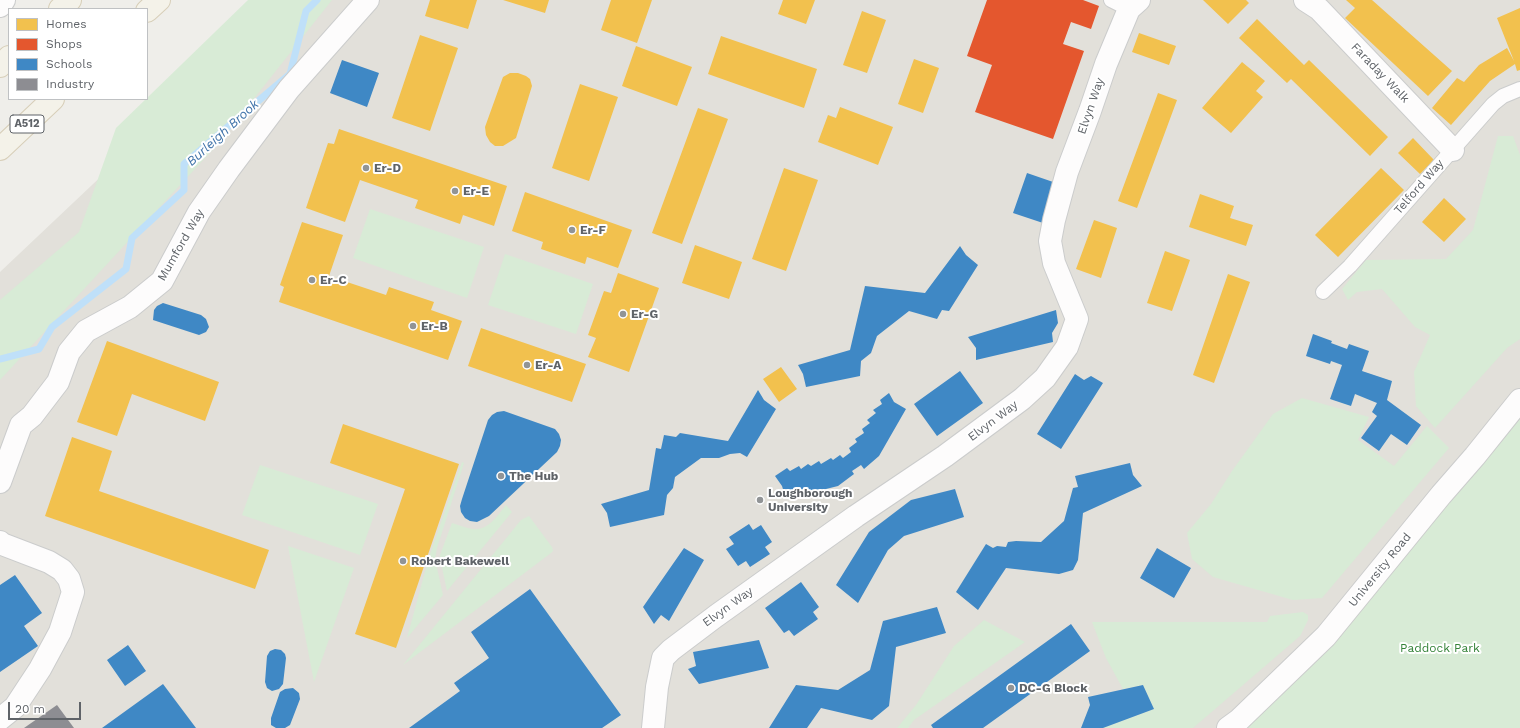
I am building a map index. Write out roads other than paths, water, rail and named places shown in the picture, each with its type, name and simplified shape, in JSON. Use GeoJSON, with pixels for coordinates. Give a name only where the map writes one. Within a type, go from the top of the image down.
{"type":"FeatureCollection","features":[{"type":"Feature","properties":{"kind":"main road"},"geometry":{"type":"LineString","coordinates":[[61,8],[70,0]]}},
{"type":"Feature","properties":{"kind":"main road"},"geometry":{"type":"LineString","coordinates":[[148,10],[159,0]]}},
{"type":"Feature","properties":{"kind":"main road"},"geometry":{"type":"LineString","coordinates":[[0,66],[8,59]]}},
{"type":"Feature","properties":{"kind":"main road","name":"A512"},"geometry":{"type":"LineString","coordinates":[[0,149],[52,100]]}},
{"type":"Feature","properties":{"kind":"street"},"geometry":{"type":"LineString","coordinates":[[0,6],[4,0]]}},
{"type":"Feature","properties":{"kind":"street","name":"Mumford Way"},"geometry":{"type":"LineString","coordinates":[[0,482],[21,425],[32,416],[58,382],[69,352],[86,331],[130,307],[162,281],[200,212],[229,169],[289,89],[368,0]]}},
{"type":"Feature","properties":{"kind":"street","name":"Faraday Walk"},"geometry":{"type":"LineString","coordinates":[[1305,0],[1319,9],[1452,150]]}},
{"type":"Feature","properties":{"kind":"street","name":"Elvyn Way"},"geometry":{"type":"LineString","coordinates":[[653,728],[657,687],[663,658],[671,650],[856,516],[945,456],[1022,399],[1045,378],[1068,347],[1077,319],[1054,263],[1050,241],[1054,220],[1068,172],[1126,3]]}},
{"type":"Feature","properties":{"kind":"street","name":"University Road"},"geometry":{"type":"LineString","coordinates":[[1228,728],[1239,720],[1326,636],[1441,494],[1475,456],[1520,400]]}},
{"type":"Feature","properties":{"kind":"street"},"geometry":{"type":"LineString","coordinates":[[0,542],[49,562],[62,570],[69,579],[73,592],[60,632],[40,668],[15,707],[0,719]]}},
{"type":"Feature","properties":{"kind":"lane","name":"Telford Way"},"geometry":{"type":"LineString","coordinates":[[1323,292],[1350,266],[1493,104],[1504,96],[1520,88]]}},
{"type":"Feature","properties":{"kind":"waterway","name":"Burleigh Brook"},"geometry":{"type":"LineString","coordinates":[[0,359],[39,349],[52,327],[126,269],[132,238],[184,190],[184,164],[290,74],[306,11],[317,0]]}},
{"type":"Feature","properties":{"kind":"place","name":"Er-D"},"geometry":{"type":"Point","coordinates":[366,168]}},
{"type":"Feature","properties":{"kind":"place","name":"Er-E"},"geometry":{"type":"Point","coordinates":[455,191]}},
{"type":"Feature","properties":{"kind":"place","name":"Er-F"},"geometry":{"type":"Point","coordinates":[572,230]}},
{"type":"Feature","properties":{"kind":"place","name":"Er-C"},"geometry":{"type":"Point","coordinates":[312,280]}},
{"type":"Feature","properties":{"kind":"place","name":"Er-G"},"geometry":{"type":"Point","coordinates":[623,314]}},
{"type":"Feature","properties":{"kind":"place","name":"Er-B"},"geometry":{"type":"Point","coordinates":[413,326]}},
{"type":"Feature","properties":{"kind":"place","name":"Er-A"},"geometry":{"type":"Point","coordinates":[527,365]}},
{"type":"Feature","properties":{"kind":"place","name":"The Hub"},"geometry":{"type":"Point","coordinates":[501,476]}},
{"type":"Feature","properties":{"kind":"place","name":"Loughborough University"},"geometry":{"type":"Point","coordinates":[760,500]}},
{"type":"Feature","properties":{"kind":"place","name":"Robert Bakewell"},"geometry":{"type":"Point","coordinates":[403,561]}},
{"type":"Feature","properties":{"kind":"place","name":"DC-G Block"},"geometry":{"type":"Point","coordinates":[1011,688]}},
{"type":"Feature","properties":{"kind":"park label","name":"Paddock Park"},"geometry":{"type":"Point","coordinates":[1440,648]}}]}
